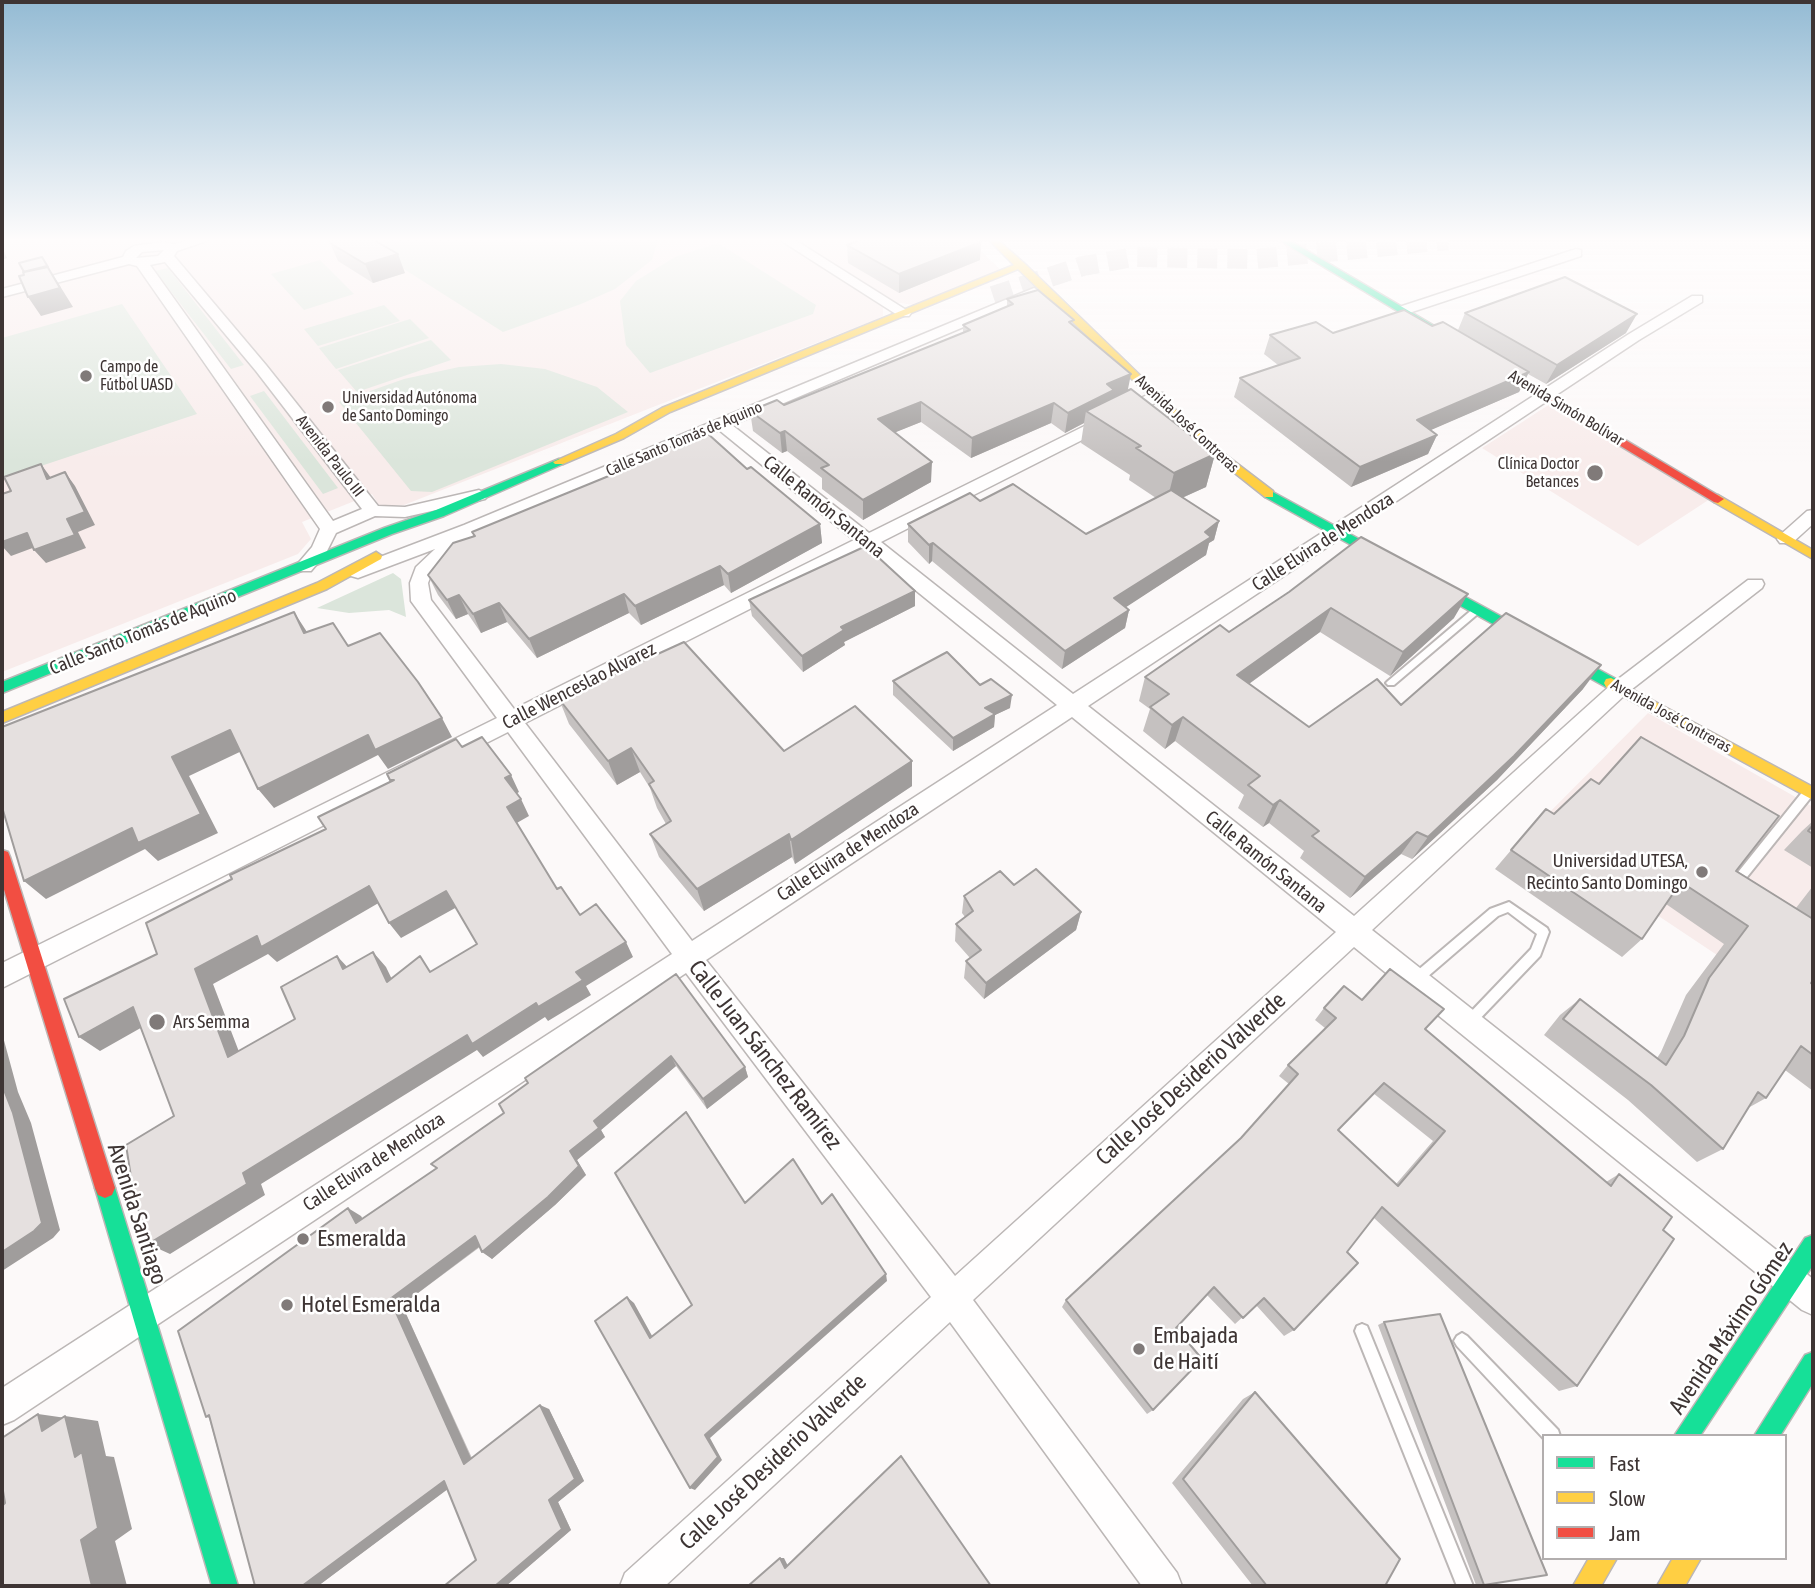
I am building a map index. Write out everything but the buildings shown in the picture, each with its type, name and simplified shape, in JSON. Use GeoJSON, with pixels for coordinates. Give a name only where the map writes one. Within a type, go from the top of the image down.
{"type":"FeatureCollection","features":[{"type":"Feature","properties":{"kind":"street","name":"Avenida Paulo III"},"geometry":{"type":"LineString","coordinates":[[187,314],[253,388],[373,511],[405,512],[479,495]]}},
{"type":"Feature","properties":{"kind":"street","name":"Avenida Paulo III"},"geometry":{"type":"LineString","coordinates":[[204,314],[253,388],[330,529]]}},
{"type":"Feature","properties":{"kind":"street","name":"Calle Santo Tomás de Aquino"},"geometry":{"type":"LineString","coordinates":[[2,688],[388,531],[440,513],[620,436],[666,410],[901,314]]}},
{"type":"Feature","properties":{"kind":"street"},"geometry":{"type":"LineString","coordinates":[[620,436],[654,431],[682,421],[948,314]]}},
{"type":"Feature","properties":{"kind":"street","name":"Calle Santo Tomás de Aquino"},"geometry":{"type":"LineString","coordinates":[[2,718],[322,586],[470,529],[982,314]]}},
{"type":"Feature","properties":{"kind":"street","name":"Avenida José Contreras"},"geometry":{"type":"LineString","coordinates":[[1071,314],[1206,445],[1268,494],[1811,793]]}},
{"type":"Feature","properties":{"kind":"street","name":"Avenida Simón Bolívar"},"geometry":{"type":"LineString","coordinates":[[1411,314],[1813,555]]}},
{"type":"Feature","properties":{"kind":"street","name":"Calle Elvira de Mendoza"},"geometry":{"type":"LineString","coordinates":[[2,1408],[688,956],[1673,314]]}},
{"type":"Feature","properties":{"kind":"street","name":"Calle Wenceslao Alvarez"},"geometry":{"type":"LineString","coordinates":[[2,975],[1157,396]]}},
{"type":"Feature","properties":{"kind":"street","name":"Calle Ramón Santana"},"geometry":{"type":"LineString","coordinates":[[720,424],[1802,1290]]}},
{"type":"Feature","properties":{"kind":"street"},"geometry":{"type":"LineString","coordinates":[[304,567],[320,549],[330,529],[373,511]]}},
{"type":"Feature","properties":{"kind":"street","name":"Calle Santo Tomás de Aquino"},"geometry":{"type":"LineString","coordinates":[[322,586],[412,535],[440,513]]}},
{"type":"Feature","properties":{"kind":"street"},"geometry":{"type":"LineString","coordinates":[[1786,539],[1813,515]]}},
{"type":"Feature","properties":{"kind":"street","name":"Calle Juan Sánchez Ramírez"},"geometry":{"type":"LineString","coordinates":[[470,529],[425,567],[419,583],[421,601],[688,956],[952,1298],[1164,1586]]}},
{"type":"Feature","properties":{"kind":"street","name":"Calle José Desiderio Valverde"},"geometry":{"type":"LineString","coordinates":[[638,1586],[1620,688],[1755,584]]}},
{"type":"Feature","properties":{"kind":"street","name":"Avenida Santiago"},"geometry":{"type":"LineString","coordinates":[[2,857],[145,1315],[225,1586]]}},
{"type":"Feature","properties":{"kind":"street","name":"Avenida Máximo Gómez"},"geometry":{"type":"LineString","coordinates":[[1688,1434],[1802,1290],[1813,1246]]}},
{"type":"Feature","properties":{"kind":"street"},"geometry":{"type":"LineString","coordinates":[[1767,1434],[1813,1363]]}},
{"type":"Feature","properties":{"kind":"street"},"geometry":{"type":"LineString","coordinates":[[1586,1586],[1603,1560]]}},
{"type":"Feature","properties":{"kind":"street"},"geometry":{"type":"LineString","coordinates":[[1670,1586],[1687,1560]]}},
{"type":"Feature","properties":{"kind":"lane"},"geometry":{"type":"LineString","coordinates":[[1391,684],[1477,610]]}},
{"type":"Feature","properties":{"kind":"lane"},"geometry":{"type":"LineString","coordinates":[[1744,898],[1735,888],[1735,883],[1779,827],[1811,793]]}},
{"type":"Feature","properties":{"kind":"lane"},"geometry":{"type":"LineString","coordinates":[[1768,820],[1779,827]]}},
{"type":"Feature","properties":{"kind":"lane"},"geometry":{"type":"LineString","coordinates":[[1415,980],[1494,912],[1509,907],[1543,932],[1536,952],[1468,1023]]}},
{"type":"Feature","properties":{"kind":"lane"},"geometry":{"type":"LineString","coordinates":[[1362,1331],[1465,1586]]}},
{"type":"Feature","properties":{"kind":"lane"},"geometry":{"type":"LineString","coordinates":[[1462,1341],[1550,1434]]}},
{"type":"Feature","properties":{"kind":"shaded area","name":"Universidad Autónoma de Santo Domingo"},"geometry":{"type":"Polygon","coordinates":[[[2,314],[883,314],[877,319],[404,505],[380,507],[372,494],[302,522],[311,539],[298,554],[2,672],[2,314]]]}},
{"type":"Feature","properties":{"kind":"shaded area","name":"Campo de Fútbol UASD"},"geometry":{"type":"Polygon","coordinates":[[[86,314],[129,314],[197,414],[2,479],[2,338],[86,314]]]}},
{"type":"Feature","properties":{"kind":"shaded area"},"geometry":{"type":"Polygon","coordinates":[[[188,314],[204,314],[244,365],[231,369],[188,314]]]}},
{"type":"Feature","properties":{"kind":"shaded area"},"geometry":{"type":"Polygon","coordinates":[[[354,314],[393,314],[400,321],[318,346],[304,329],[354,314]]]}},
{"type":"Feature","properties":{"kind":"shaded area"},"geometry":{"type":"Polygon","coordinates":[[[475,314],[553,314],[503,332],[475,314]]]}},
{"type":"Feature","properties":{"kind":"shaded area"},"geometry":{"type":"Polygon","coordinates":[[[622,314],[813,314],[650,373],[626,345],[622,314]]]}},
{"type":"Feature","properties":{"kind":"shaded area"},"geometry":{"type":"Polygon","coordinates":[[[410,319],[429,338],[336,369],[319,348],[410,319]]]}},
{"type":"Feature","properties":{"kind":"shaded area"},"geometry":{"type":"Polygon","coordinates":[[[431,340],[451,360],[357,392],[338,370],[431,340]]]}},
{"type":"Feature","properties":{"kind":"shaded area"},"geometry":{"type":"Polygon","coordinates":[[[501,364],[545,369],[597,387],[628,412],[432,492],[411,491],[339,402],[404,379],[459,367],[501,364]]]}},
{"type":"Feature","properties":{"kind":"shaded area"},"geometry":{"type":"Polygon","coordinates":[[[264,391],[338,488],[323,494],[250,396],[264,391]]]}},
{"type":"Feature","properties":{"kind":"shaded area","name":"Clínica Doctor Betances"},"geometry":{"type":"Polygon","coordinates":[[[1550,404],[1710,499],[1638,546],[1482,448],[1550,404]]]}},
{"type":"Feature","properties":{"kind":"shaded area"},"geometry":{"type":"Polygon","coordinates":[[[393,573],[401,579],[406,617],[389,610],[349,613],[317,608],[393,573]]]}},
{"type":"Feature","properties":{"kind":"shaded area","name":"Universidad UTESA, Recinto Santo Domingo"},"geometry":{"type":"Polygon","coordinates":[[[1648,713],[1813,807],[1813,1019],[1531,831],[1648,713]]]}},
{"type":"Feature","properties":{"kind":"traffic: fast"},"geometry":{"type":"LineString","coordinates":[[1409,314],[1448,337]]}},
{"type":"Feature","properties":{"kind":"traffic: fast"},"geometry":{"type":"LineString","coordinates":[[2,688],[388,531],[440,513],[559,462]]}},
{"type":"Feature","properties":{"kind":"traffic: fast"},"geometry":{"type":"LineString","coordinates":[[1269,494],[1611,683]]}},
{"type":"Feature","properties":{"kind":"traffic: fast"},"geometry":{"type":"LineString","coordinates":[[105,1188],[225,1586]]}},
{"type":"Feature","properties":{"kind":"traffic: fast"},"geometry":{"type":"LineString","coordinates":[[1687,1434],[1813,1246]]}},
{"type":"Feature","properties":{"kind":"traffic: fast"},"geometry":{"type":"LineString","coordinates":[[1767,1434],[1813,1363]]}},
{"type":"Feature","properties":{"kind":"traffic: slow"},"geometry":{"type":"LineString","coordinates":[[559,462],[620,436],[666,410],[901,314]]}},
{"type":"Feature","properties":{"kind":"traffic: slow"},"geometry":{"type":"LineString","coordinates":[[1070,314],[1206,445],[1269,494]]}},
{"type":"Feature","properties":{"kind":"traffic: slow"},"geometry":{"type":"LineString","coordinates":[[1718,499],[1813,555]]}},
{"type":"Feature","properties":{"kind":"traffic: slow"},"geometry":{"type":"LineString","coordinates":[[2,718],[322,586],[376,556]]}},
{"type":"Feature","properties":{"kind":"traffic: slow"},"geometry":{"type":"LineString","coordinates":[[1611,683],[1813,794]]}},
{"type":"Feature","properties":{"kind":"traffic: slow"},"geometry":{"type":"LineString","coordinates":[[1586,1586],[1603,1560]]}},
{"type":"Feature","properties":{"kind":"traffic: slow"},"geometry":{"type":"LineString","coordinates":[[1670,1586],[1687,1560]]}},
{"type":"Feature","properties":{"kind":"traffic: jam"},"geometry":{"type":"LineString","coordinates":[[1486,361],[1718,499]]}},
{"type":"Feature","properties":{"kind":"traffic: jam"},"geometry":{"type":"LineString","coordinates":[[2,857],[105,1188]]}},
{"type":"Feature","properties":{"kind":"place","name":"Campo de Fútbol UASD"},"geometry":{"type":"Point","coordinates":[86,376]}},
{"type":"Feature","properties":{"kind":"place","name":"Universidad Autónoma de Santo Domingo"},"geometry":{"type":"Point","coordinates":[328,407]}},
{"type":"Feature","properties":{"kind":"place","name":"Clínica Doctor Betances"},"geometry":{"type":"Point","coordinates":[1595,473]}},
{"type":"Feature","properties":{"kind":"place","name":"Universidad UTESA, Recinto Santo Domingo"},"geometry":{"type":"Point","coordinates":[1702,872]}},
{"type":"Feature","properties":{"kind":"place","name":"Ars Semma"},"geometry":{"type":"Point","coordinates":[157,1022]}},
{"type":"Feature","properties":{"kind":"place","name":"Esmeralda"},"geometry":{"type":"Point","coordinates":[303,1239]}},
{"type":"Feature","properties":{"kind":"place","name":"Hotel Esmeralda"},"geometry":{"type":"Point","coordinates":[287,1305]}},
{"type":"Feature","properties":{"kind":"place","name":"Embajada de Haití"},"geometry":{"type":"Point","coordinates":[1139,1349]}}]}
